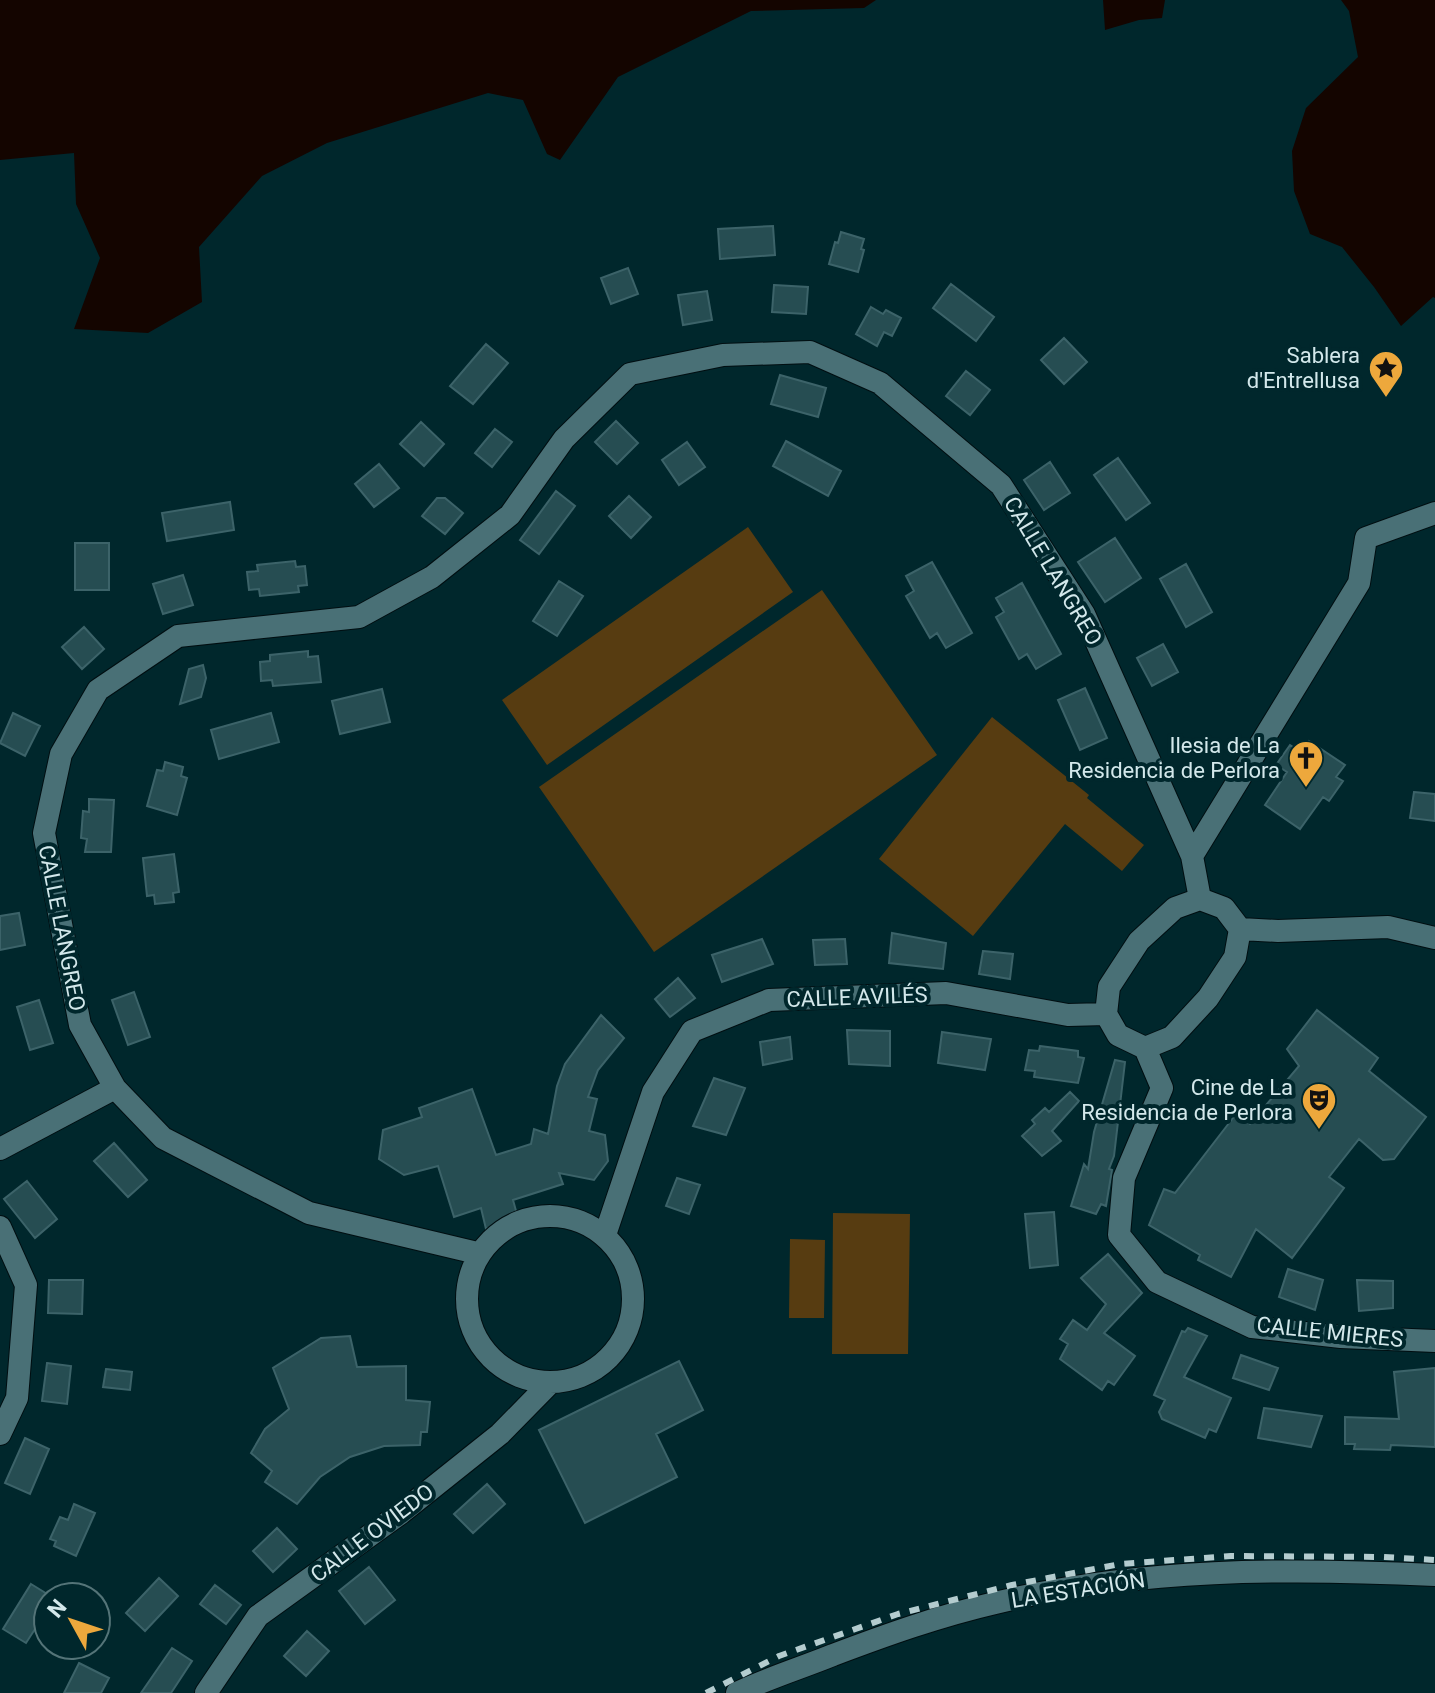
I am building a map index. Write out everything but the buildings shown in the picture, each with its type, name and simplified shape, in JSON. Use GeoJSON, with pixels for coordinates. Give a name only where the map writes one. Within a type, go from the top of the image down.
{"type":"FeatureCollection","features":[{"type":"Feature","properties":{"kind":"street","name":"CALLE LANGREO"},"geometry":{"type":"LineString","coordinates":[[477,1253],[309,1213],[163,1138],[115,1088],[80,1025],[44,833],[61,754],[98,690],[178,636],[359,617],[432,577],[510,515],[564,439],[630,374],[723,355],[810,352],[880,383],[1001,485],[1084,614],[1192,856],[1200,899]]}},
{"type":"Feature","properties":{"kind":"street"},"geometry":{"type":"LineString","coordinates":[[1192,856],[1359,583],[1366,538],[1435,513]]}},
{"type":"Feature","properties":{"kind":"street"},"geometry":{"type":"LineString","coordinates":[[1200,899],[1224,908],[1240,929],[1235,957],[1208,998],[1172,1037],[1145,1048],[1118,1035],[1106,1014],[1109,987],[1139,941],[1175,908],[1200,899]]}},
{"type":"Feature","properties":{"kind":"street"},"geometry":{"type":"LineString","coordinates":[[1240,929],[1278,931],[1388,927],[1435,938]]}},
{"type":"Feature","properties":{"kind":"street","name":"CALLE AVILÉS"},"geometry":{"type":"LineString","coordinates":[[605,1235],[653,1092],[692,1031],[769,1000],[887,995],[946,993],[1068,1015],[1106,1014]]}},
{"type":"Feature","properties":{"kind":"street","name":"CALLE MIERES"},"geometry":{"type":"LineString","coordinates":[[1145,1048],[1162,1088],[1124,1178],[1119,1235],[1157,1282],[1252,1327],[1341,1337],[1435,1341]]}},
{"type":"Feature","properties":{"kind":"street"},"geometry":{"type":"LineString","coordinates":[[0,1149],[115,1088]]}},
{"type":"Feature","properties":{"kind":"street"},"geometry":{"type":"LineString","coordinates":[[551,1215],[580,1220],[605,1235],[623,1257],[632,1281],[634,1305],[628,1330],[616,1351],[598,1368],[575,1379],[550,1383],[526,1379],[503,1368],[485,1351],[473,1330],[467,1305],[469,1281],[477,1253],[497,1235],[523,1221],[551,1215]]}},
{"type":"Feature","properties":{"kind":"street"},"geometry":{"type":"LineString","coordinates":[[0,1227],[26,1285],[17,1398],[0,1434]]}},
{"type":"Feature","properties":{"kind":"street","name":"CALLE OVIEDO"},"geometry":{"type":"LineString","coordinates":[[206,1693],[258,1616],[401,1513],[500,1434],[550,1383]]}},
{"type":"Feature","properties":{"kind":"street","name":"LA ESTACIÓN"},"geometry":{"type":"LineString","coordinates":[[737,1693],[901,1630],[996,1602],[1112,1582],[1254,1572],[1358,1571],[1435,1575]]}},
{"type":"Feature","properties":{"kind":"shaded area"},"geometry":{"type":"Polygon","coordinates":[[[0,0],[876,0],[864,8],[751,11],[618,77],[560,160],[547,154],[523,100],[488,93],[327,143],[262,176],[199,247],[202,302],[148,333],[74,329],[100,258],[76,204],[74,153],[0,160],[0,0]]]}},
{"type":"Feature","properties":{"kind":"shaded area"},"geometry":{"type":"Polygon","coordinates":[[[1103,0],[1165,0],[1162,18],[1139,20],[1105,30],[1103,0]]]}},
{"type":"Feature","properties":{"kind":"shaded area"},"geometry":{"type":"Polygon","coordinates":[[[1341,0],[1435,0],[1435,298],[1401,326],[1342,247],[1310,234],[1294,191],[1292,151],[1306,108],[1358,57],[1349,11],[1341,0]]]}},
{"type":"Feature","properties":{"kind":"shaded area"},"geometry":{"type":"Polygon","coordinates":[[[748,527],[793,592],[547,765],[502,700],[748,527]]]}},
{"type":"Feature","properties":{"kind":"shaded area"},"geometry":{"type":"Polygon","coordinates":[[[822,590],[937,755],[654,952],[539,787],[822,590]]]}},
{"type":"Feature","properties":{"kind":"shaded area"},"geometry":{"type":"Polygon","coordinates":[[[992,717],[1089,795],[1087,798],[1144,845],[1122,871],[1065,824],[973,936],[879,859],[992,717]]]}},
{"type":"Feature","properties":{"kind":"shaded area"},"geometry":{"type":"Polygon","coordinates":[[[833,1213],[910,1214],[908,1354],[832,1354],[833,1213]]]}},
{"type":"Feature","properties":{"kind":"shaded area"},"geometry":{"type":"Polygon","coordinates":[[[790,1239],[825,1240],[824,1318],[789,1318],[790,1239]]]}},
{"type":"Feature","properties":{"kind":"railway"},"geometry":{"type":"LineString","coordinates":[[706,1693],[779,1656],[898,1614],[1012,1585],[1120,1564],[1231,1556],[1435,1560]]}},
{"type":"Feature","properties":{"kind":"place","name":"Sablera d'Entrellusa"},"geometry":{"type":"Point","coordinates":[1386,399]}},
{"type":"Feature","properties":{"kind":"place","name":"Ilesia de La Residencia de Perlora"},"geometry":{"type":"Point","coordinates":[1306,789]}},
{"type":"Feature","properties":{"kind":"place","name":"Cine de La Residencia de Perlora"},"geometry":{"type":"Point","coordinates":[1319,1131]}}]}
